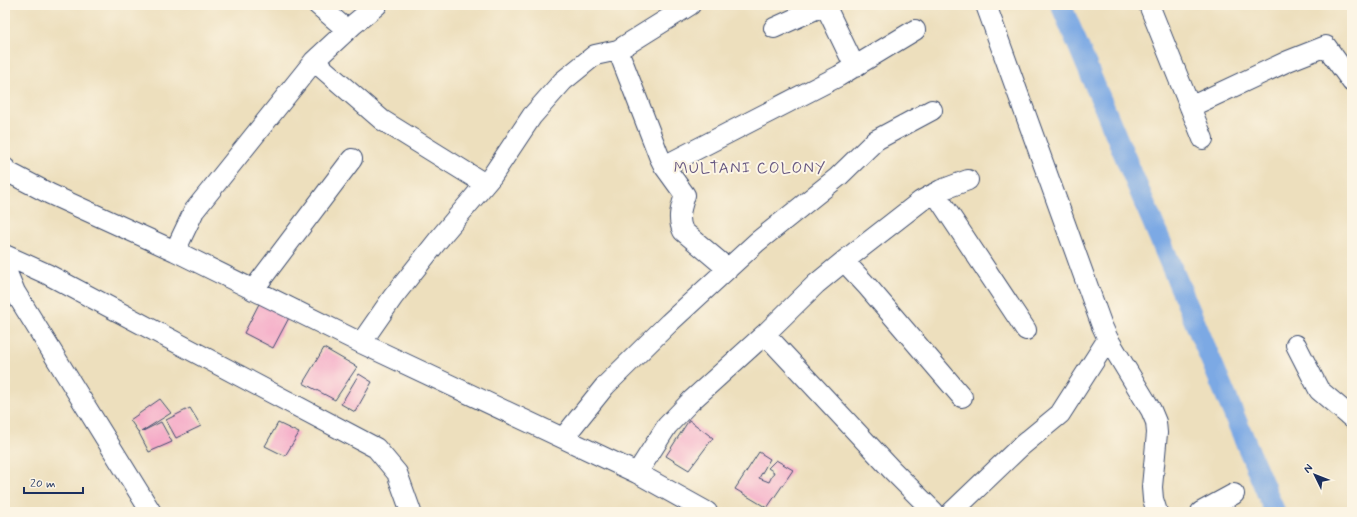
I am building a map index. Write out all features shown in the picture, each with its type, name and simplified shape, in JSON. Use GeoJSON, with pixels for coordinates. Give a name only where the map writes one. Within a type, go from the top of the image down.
{"type":"FeatureCollection","features":[{"type":"Feature","properties":{"kind":"street"},"geometry":{"type":"LineString","coordinates":[[318,5],[347,30]]}},
{"type":"Feature","properties":{"kind":"street"},"geometry":{"type":"LineString","coordinates":[[175,251],[194,211],[314,62],[347,30],[377,5]]}},
{"type":"Feature","properties":{"kind":"street"},"geometry":{"type":"LineString","coordinates":[[361,343],[393,297],[492,176],[532,116],[563,81],[595,55],[618,50],[690,5]]}},
{"type":"Feature","properties":{"kind":"street"},"geometry":{"type":"LineString","coordinates":[[774,28],[825,5],[855,67]]}},
{"type":"Feature","properties":{"kind":"street"},"geometry":{"type":"LineString","coordinates":[[986,5],[1108,339],[1151,410],[1156,422],[1157,433],[1152,487],[1153,499],[1157,512]]}},
{"type":"Feature","properties":{"kind":"street"},"geometry":{"type":"LineString","coordinates":[[1149,5],[1203,139]]}},
{"type":"Feature","properties":{"kind":"street"},"geometry":{"type":"LineString","coordinates":[[664,166],[855,67],[915,30]]}},
{"type":"Feature","properties":{"kind":"street"},"geometry":{"type":"LineString","coordinates":[[1190,107],[1288,61],[1326,46],[1352,82]]}},
{"type":"Feature","properties":{"kind":"street"},"geometry":{"type":"LineString","coordinates":[[618,50],[664,166],[685,195],[679,217],[683,231],[728,269]]}},
{"type":"Feature","properties":{"kind":"street"},"geometry":{"type":"LineString","coordinates":[[314,62],[382,120],[485,184]]}},
{"type":"Feature","properties":{"kind":"street"},"geometry":{"type":"LineString","coordinates":[[564,437],[605,386],[669,323],[757,242],[838,177],[876,140],[932,110]]}},
{"type":"Feature","properties":{"kind":"street"},"geometry":{"type":"LineString","coordinates":[[253,290],[352,159]]}},
{"type":"Feature","properties":{"kind":"street"},"geometry":{"type":"LineString","coordinates":[[5,171],[50,194],[175,251],[361,343],[564,437],[637,473],[707,512]]}},
{"type":"Feature","properties":{"kind":"street"},"geometry":{"type":"LineString","coordinates":[[637,473],[667,426],[691,401],[765,334],[816,284],[920,200],[968,180]]}},
{"type":"Feature","properties":{"kind":"street"},"geometry":{"type":"LineString","coordinates":[[935,193],[1026,330]]}},
{"type":"Feature","properties":{"kind":"street"},"geometry":{"type":"LineString","coordinates":[[5,255],[47,274],[376,448],[397,473],[410,512]]}},
{"type":"Feature","properties":{"kind":"street"},"geometry":{"type":"LineString","coordinates":[[844,260],[962,397]]}},
{"type":"Feature","properties":{"kind":"street"},"geometry":{"type":"LineString","coordinates":[[5,268],[15,292],[150,512]]}},
{"type":"Feature","properties":{"kind":"street"},"geometry":{"type":"LineString","coordinates":[[765,334],[892,470],[934,512]]}},
{"type":"Feature","properties":{"kind":"street"},"geometry":{"type":"LineString","coordinates":[[952,512],[1020,447],[1060,414],[1108,339]]}},
{"type":"Feature","properties":{"kind":"street"},"geometry":{"type":"LineString","coordinates":[[1296,345],[1319,390],[1352,418]]}},
{"type":"Feature","properties":{"kind":"street"},"geometry":{"type":"LineString","coordinates":[[1201,512],[1234,494]]}},
{"type":"Feature","properties":{"kind":"building"},"geometry":{"type":"Polygon","coordinates":[[[262,298],[291,314],[273,348],[244,333],[262,298]]]}},
{"type":"Feature","properties":{"kind":"building"},"geometry":{"type":"Polygon","coordinates":[[[324,348],[357,367],[335,400],[303,383],[324,348]]]}},
{"type":"Feature","properties":{"kind":"building"},"geometry":{"type":"Polygon","coordinates":[[[359,374],[372,382],[355,412],[341,404],[359,374]]]}},
{"type":"Feature","properties":{"kind":"building"},"geometry":{"type":"Polygon","coordinates":[[[160,399],[171,413],[141,432],[161,422],[172,442],[149,452],[130,420],[160,399]]]}},
{"type":"Feature","properties":{"kind":"building"},"geometry":{"type":"Polygon","coordinates":[[[190,408],[201,426],[176,438],[166,420],[190,408]]]}},
{"type":"Feature","properties":{"kind":"building"},"geometry":{"type":"Polygon","coordinates":[[[689,420],[713,438],[689,470],[666,456],[689,420]]]}},
{"type":"Feature","properties":{"kind":"building"},"geometry":{"type":"Polygon","coordinates":[[[278,423],[299,433],[285,456],[265,446],[278,423]]]}},
{"type":"Feature","properties":{"kind":"building"},"geometry":{"type":"Polygon","coordinates":[[[759,452],[770,459],[759,478],[769,482],[774,472],[768,468],[776,460],[793,470],[767,508],[735,489],[759,452]]]}},
{"type":"Feature","properties":{"kind":"waterway"},"geometry":{"type":"LineString","coordinates":[[1061,5],[1275,512]]}},
{"type":"Feature","properties":{"kind":"district","name":"MULTANI COLONY"},"geometry":{"type":"Point","coordinates":[750,168]}}]}
